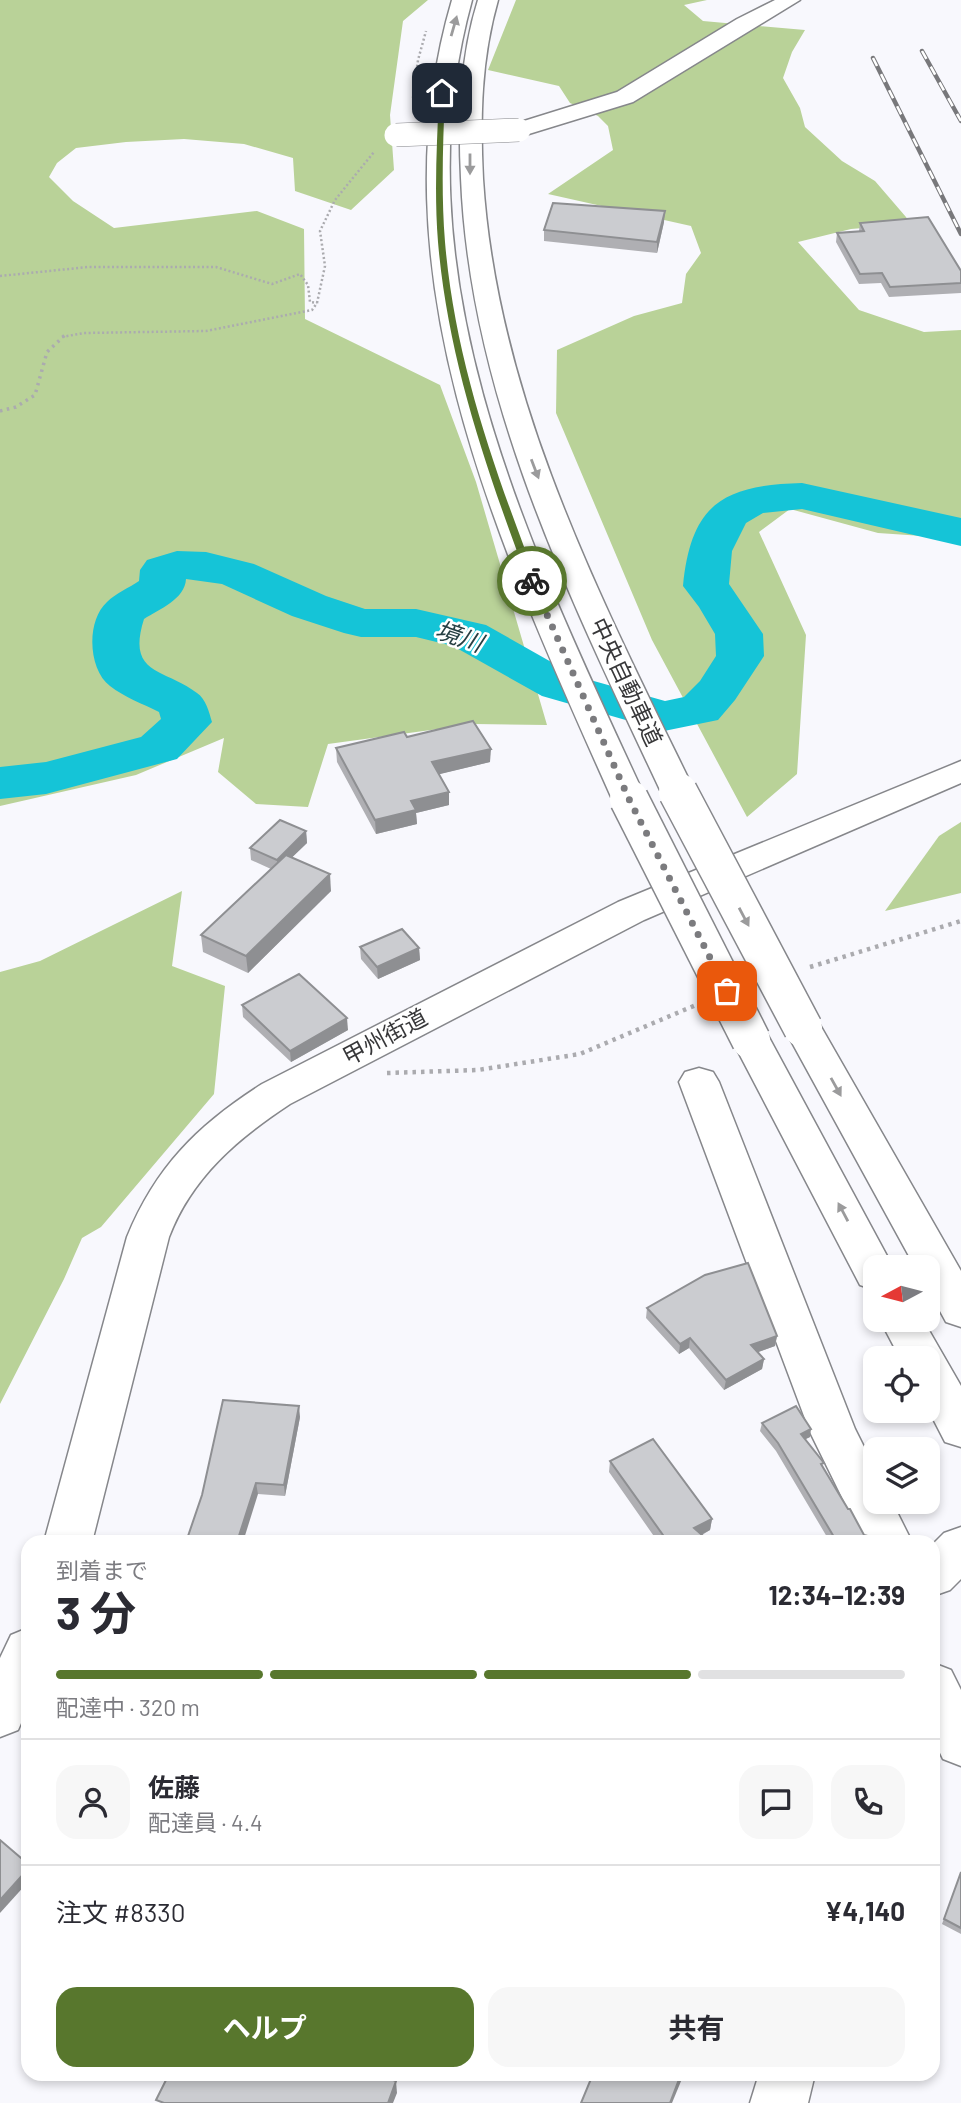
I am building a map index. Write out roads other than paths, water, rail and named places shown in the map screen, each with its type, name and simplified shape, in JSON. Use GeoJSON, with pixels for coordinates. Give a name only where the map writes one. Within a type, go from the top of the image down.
{"type":"FeatureCollection","features":[{"type":"Feature","properties":{"kind":"main road","name":"中央自動車道"},"geometry":{"type":"LineString","coordinates":[[463,0],[448,50],[444,76],[438,183],[445,277],[461,361],[490,468],[550,624],[629,799],[751,1040],[865,1255]]}},
{"type":"Feature","properties":{"kind":"main road","name":"中央自動車道"},"geometry":{"type":"LineString","coordinates":[[488,0],[473,73],[470,177],[479,266],[512,405],[553,519],[595,618],[678,792],[803,1028],[961,1310]]}},
{"type":"Feature","properties":{"kind":"main road"},"geometry":{"type":"LineString","coordinates":[[393,135],[519,130],[625,97],[744,23],[790,0]]}},
{"type":"Feature","properties":{"kind":"main road","name":"甲州街道"},"geometry":{"type":"LineString","coordinates":[[70,1535],[139,1268],[157,1218],[175,1183],[206,1146],[237,1119],[276,1094],[631,911],[961,771]]}},
{"type":"Feature","properties":{"kind":"main road"},"geometry":{"type":"LineString","coordinates":[[699,1082],[833,1432],[884,1535]]}},
{"type":"Feature","properties":{"kind":"main road"},"geometry":{"type":"LineString","coordinates":[[940,1390],[961,1428]]}},
{"type":"Feature","properties":{"kind":"main road"},"geometry":{"type":"LineString","coordinates":[[0,1713],[21,1666]]}},
{"type":"Feature","properties":{"kind":"main road"},"geometry":{"type":"LineString","coordinates":[[940,1700],[961,1742]]}},
{"type":"Feature","properties":{"kind":"main road"},"geometry":{"type":"LineString","coordinates":[[779,2103],[785,2081]]}},
{"type":"Feature","properties":{"kind":"waterway","name":"境川"},"geometry":{"type":"LineString","coordinates":[[0,783],[46,778],[159,748],[187,722],[181,704],[126,675],[117,656],[118,627],[123,612],[162,587],[163,570],[177,565],[206,566],[238,574],[309,606],[361,623],[416,623],[469,635],[559,686],[664,716],[700,709],[718,690],[740,656],[739,634],[719,600],[706,586],[709,551],[720,527],[730,514],[748,503],[773,497],[802,496],[961,532]]}},
{"type":"Feature","properties":{"kind":"railway"},"geometry":{"type":"LineString","coordinates":[[922,51],[961,121]]}},
{"type":"Feature","properties":{"kind":"railway"},"geometry":{"type":"LineString","coordinates":[[873,58],[961,234]]}}]}
